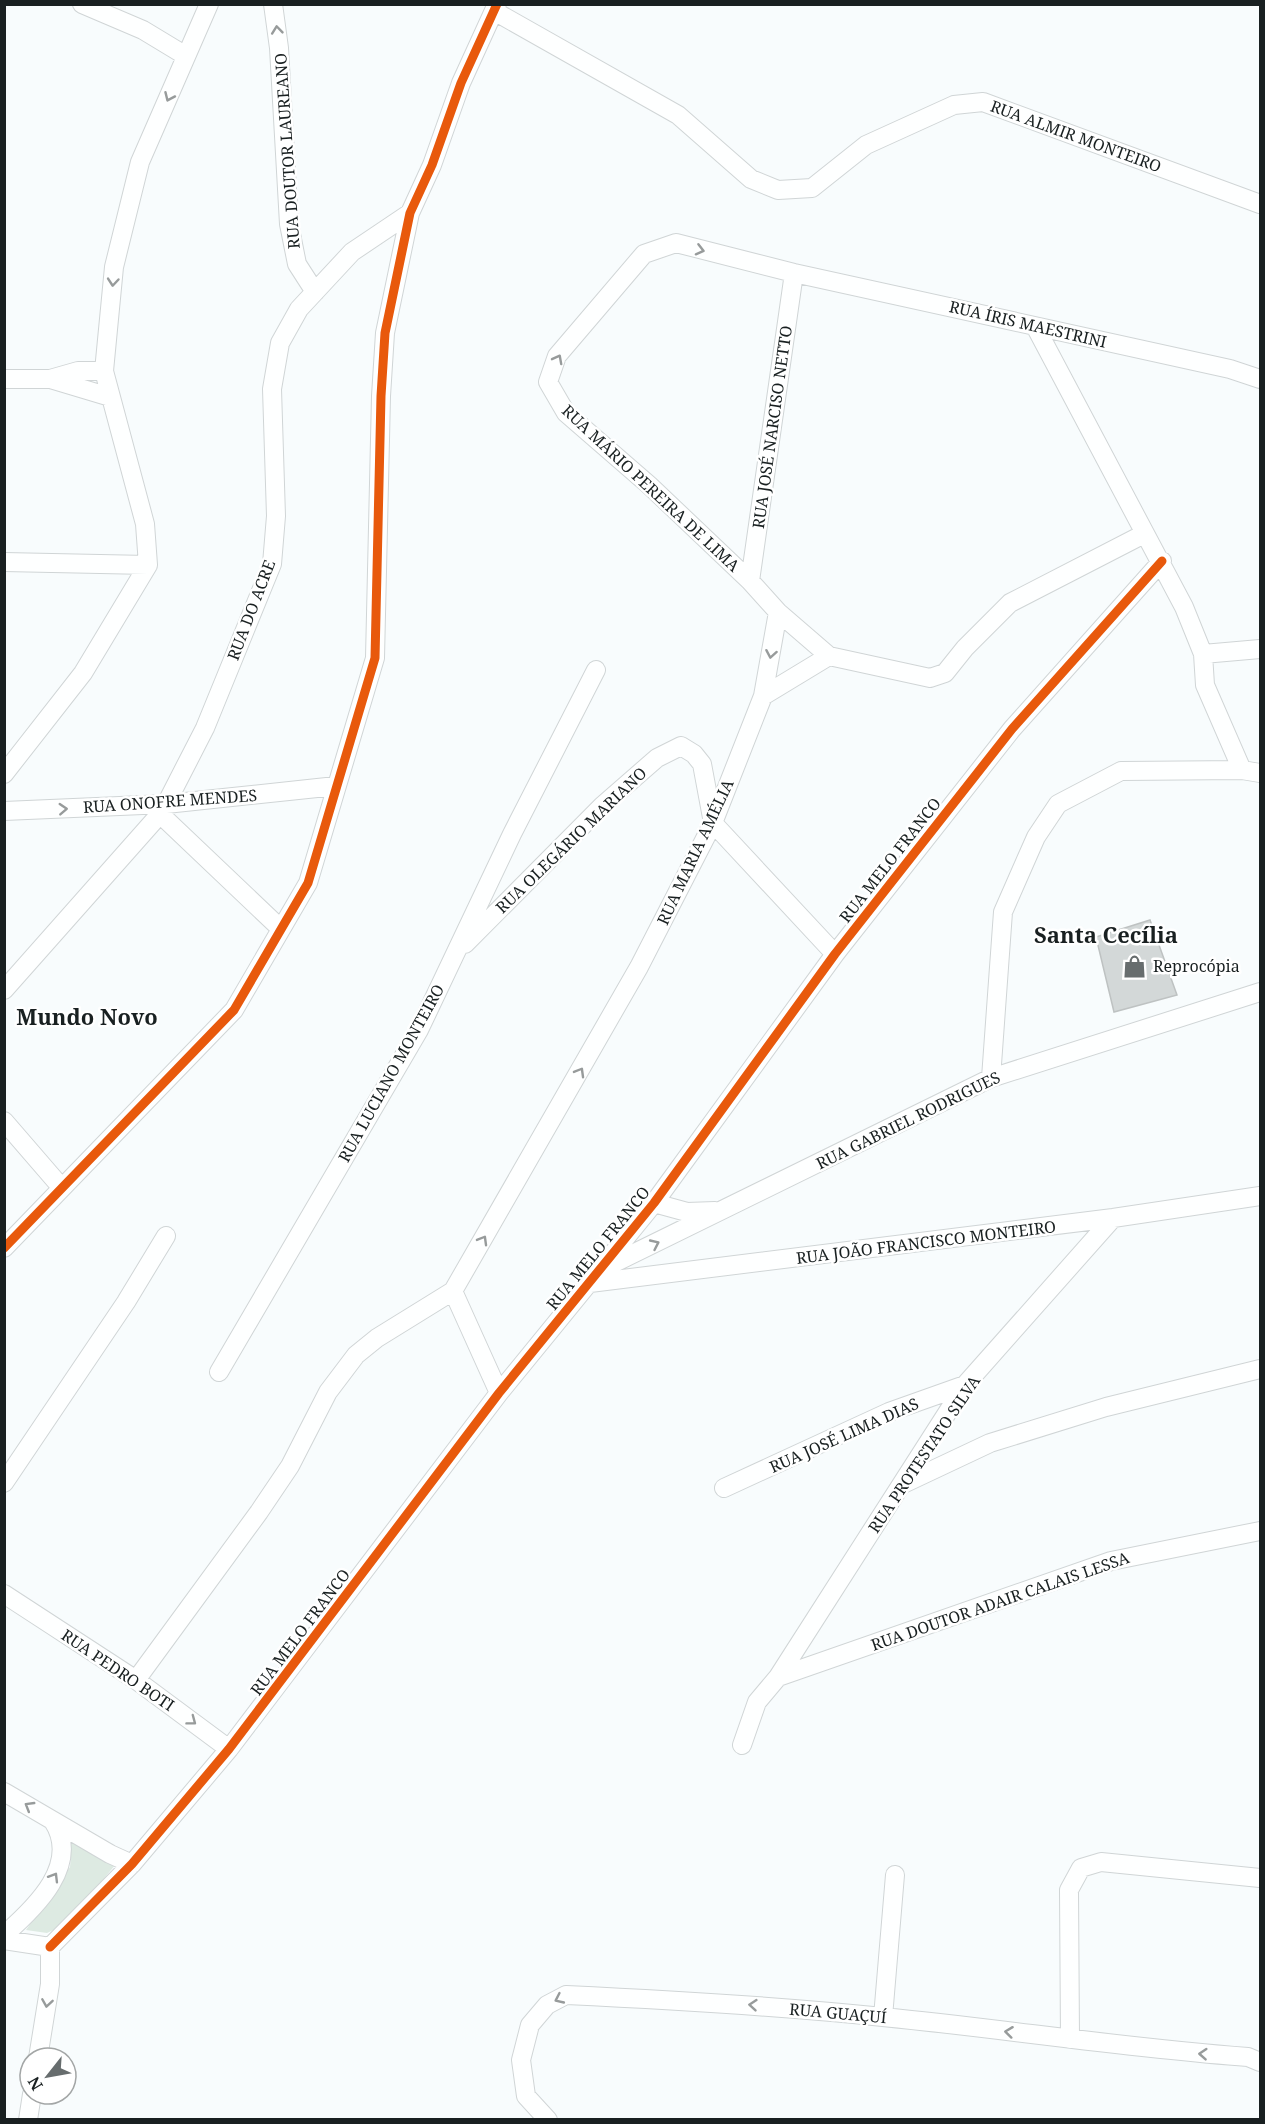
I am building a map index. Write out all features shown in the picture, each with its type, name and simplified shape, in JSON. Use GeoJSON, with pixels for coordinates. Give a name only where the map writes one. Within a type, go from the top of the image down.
{"type":"FeatureCollection","features":[{"type":"Feature","properties":{"kind":"street"},"geometry":{"type":"LineString","coordinates":[[82,4],[143,30],[186,56]]}},
{"type":"Feature","properties":{"kind":"street"},"geometry":{"type":"LineString","coordinates":[[4,774],[83,673],[148,565],[145,524],[104,371],[114,267],[140,162],[209,4]]}},
{"type":"Feature","properties":{"kind":"street","name":"RUA DOUTOR LAUREANO"},"geometry":{"type":"LineString","coordinates":[[273,4],[279,48],[290,224],[297,264],[315,292]]}},
{"type":"Feature","properties":{"kind":"street"},"geometry":{"type":"LineString","coordinates":[[4,1248],[61,1186],[183,1065],[234,1010],[308,883],[375,658],[381,396],[385,333],[410,213],[432,165],[461,82],[495,8]]}},
{"type":"Feature","properties":{"kind":"street","name":"RUA ALMIR MONTEIRO"},"geometry":{"type":"LineString","coordinates":[[495,8],[678,115],[751,179],[778,190],[812,188],[866,145],[954,105],[983,102],[1260,204]]}},
{"type":"Feature","properties":{"kind":"street","name":"RUA DO ACRE"},"geometry":{"type":"LineString","coordinates":[[4,990],[163,809],[205,728],[272,564],[276,516],[274,378],[280,343],[299,309],[352,252],[410,213]]}},
{"type":"Feature","properties":{"kind":"street","name":"RUA MÁRIO PEREIRA DE LIMA"},"geometry":{"type":"LineString","coordinates":[[794,273],[676,243],[644,254],[557,356],[548,382],[566,413],[650,485],[750,581],[778,612],[829,656]]}},
{"type":"Feature","properties":{"kind":"street","name":"RUA ÍRIS MAESTRINI"},"geometry":{"type":"LineString","coordinates":[[794,273],[1230,369],[1260,379]]}},
{"type":"Feature","properties":{"kind":"street","name":"RUA JOSÉ NARCISO NETTO"},"geometry":{"type":"LineString","coordinates":[[750,581],[794,273]]}},
{"type":"Feature","properties":{"kind":"street"},"geometry":{"type":"LineString","coordinates":[[1035,326],[1143,534],[1162,561],[1203,654],[1205,685],[1242,770]]}},
{"type":"Feature","properties":{"kind":"street"},"geometry":{"type":"LineString","coordinates":[[50,379],[78,370],[104,371]]}},
{"type":"Feature","properties":{"kind":"street"},"geometry":{"type":"LineString","coordinates":[[4,379],[50,379],[110,397]]}},
{"type":"Feature","properties":{"kind":"street"},"geometry":{"type":"LineString","coordinates":[[763,696],[829,656],[930,678],[945,673],[965,648],[1010,603],[1143,534]]}},
{"type":"Feature","properties":{"kind":"street","name":"RUA MELO FRANCO"},"geometry":{"type":"LineString","coordinates":[[50,1947],[132,1864],[229,1749],[499,1393],[654,1203],[835,954],[1012,729],[1162,561]]}},
{"type":"Feature","properties":{"kind":"street"},"geometry":{"type":"LineString","coordinates":[[4,562],[148,565]]}},
{"type":"Feature","properties":{"kind":"street"},"geometry":{"type":"LineString","coordinates":[[763,696],[778,612]]}},
{"type":"Feature","properties":{"kind":"street"},"geometry":{"type":"LineString","coordinates":[[1203,654],[1260,649]]}},
{"type":"Feature","properties":{"kind":"street","name":"RUA LUCIANO MONTEIRO"},"geometry":{"type":"LineString","coordinates":[[219,1372],[419,1030],[512,834],[596,670]]}},
{"type":"Feature","properties":{"kind":"street","name":"RUA MARIA AMÉLIA"},"geometry":{"type":"LineString","coordinates":[[453,1291],[639,967],[713,823],[763,696]]}},
{"type":"Feature","properties":{"kind":"street","name":"RUA OLEGÁRIO MARIANO"},"geometry":{"type":"LineString","coordinates":[[456,954],[602,806],[657,758],[681,746],[694,754],[702,764],[713,823]]}},
{"type":"Feature","properties":{"kind":"street"},"geometry":{"type":"LineString","coordinates":[[991,1078],[1003,912],[1036,837],[1058,804],[1121,771],[1242,770],[1260,773]]}},
{"type":"Feature","properties":{"kind":"street","name":"RUA ONOFRE MENDES"},"geometry":{"type":"LineString","coordinates":[[4,811],[163,809],[336,786]]}},
{"type":"Feature","properties":{"kind":"street"},"geometry":{"type":"LineString","coordinates":[[163,809],[281,929]]}},
{"type":"Feature","properties":{"kind":"street"},"geometry":{"type":"LineString","coordinates":[[713,823],[835,954]]}},
{"type":"Feature","properties":{"kind":"street","name":"RUA GABRIEL RODRIGUES"},"geometry":{"type":"LineString","coordinates":[[602,1269],[991,1078],[1260,992]]}},
{"type":"Feature","properties":{"kind":"street"},"geometry":{"type":"LineString","coordinates":[[4,1121],[61,1186]]}},
{"type":"Feature","properties":{"kind":"street","name":"RUA JOÃO FRANCISCO MONTEIRO"},"geometry":{"type":"LineString","coordinates":[[590,1283],[1113,1218],[1260,1196]]}},
{"type":"Feature","properties":{"kind":"street"},"geometry":{"type":"LineString","coordinates":[[654,1203],[687,1212],[726,1210]]}},
{"type":"Feature","properties":{"kind":"street","name":"RUA PROTESTATO SILVA"},"geometry":{"type":"LineString","coordinates":[[742,1745],[757,1702],[778,1677],[966,1385],[1113,1218]]}},
{"type":"Feature","properties":{"kind":"street"},"geometry":{"type":"LineString","coordinates":[[4,1483],[126,1302],[166,1236]]}},
{"type":"Feature","properties":{"kind":"street"},"geometry":{"type":"LineString","coordinates":[[136,1680],[290,1466],[328,1392],[356,1355],[377,1338],[453,1291],[499,1393]]}},
{"type":"Feature","properties":{"kind":"street"},"geometry":{"type":"LineString","coordinates":[[903,1484],[1001,1440],[1106,1407],[1260,1369]]}},
{"type":"Feature","properties":{"kind":"street","name":"RUA JOSÉ LIMA DIAS"},"geometry":{"type":"LineString","coordinates":[[724,1488],[889,1412],[966,1385]]}},
{"type":"Feature","properties":{"kind":"street","name":"RUA DOUTOR ADAIR CALAIS LESSA"},"geometry":{"type":"LineString","coordinates":[[778,1677],[1111,1561],[1260,1531]]}},
{"type":"Feature","properties":{"kind":"street","name":"RUA PEDRO BOTI"},"geometry":{"type":"LineString","coordinates":[[4,1594],[136,1680],[229,1749]]}},
{"type":"Feature","properties":{"kind":"street"},"geometry":{"type":"LineString","coordinates":[[4,1792],[132,1864]]}},
{"type":"Feature","properties":{"kind":"street"},"geometry":{"type":"LineString","coordinates":[[4,1938],[39,1900],[61,1865],[64,1852],[62,1835],[53,1821]]}},
{"type":"Feature","properties":{"kind":"street"},"geometry":{"type":"LineString","coordinates":[[1070,2038],[1069,1890],[1081,1868],[1101,1862],[1260,1878]]}},
{"type":"Feature","properties":{"kind":"street"},"geometry":{"type":"LineString","coordinates":[[883,2017],[895,1875]]}},
{"type":"Feature","properties":{"kind":"street"},"geometry":{"type":"LineString","coordinates":[[4,1938],[50,1947],[50,1984],[40,2046]]}},
{"type":"Feature","properties":{"kind":"street","name":"RUA GUAÇUÍ"},"geometry":{"type":"LineString","coordinates":[[548,2120],[526,2096],[521,2060],[530,2025],[547,2005],[566,1995],[718,2002],[883,2017],[1070,2038],[1139,2049],[1248,2057],[1260,2062]]}},
{"type":"Feature","properties":{"kind":"shaded area"},"geometry":{"type":"Polygon","coordinates":[[[68,1841],[94,1847],[115,1865],[68,1923],[47,1933],[26,1930],[70,1867],[71,1856],[68,1841]]]}},
{"type":"Feature","properties":{"kind":"building","name":"Reprocópia"},"geometry":{"type":"Polygon","coordinates":[[[1150,920],[1177,995],[1114,1012],[1096,937],[1150,920]]]}},
{"type":"Feature","properties":{"kind":"cycle path"},"geometry":{"type":"LineString","coordinates":[[4,1248],[234,1010],[308,883],[375,658],[381,396],[385,333],[410,213],[432,165],[461,83],[497,4]]}},
{"type":"Feature","properties":{"kind":"cycle path"},"geometry":{"type":"LineString","coordinates":[[50,1947],[132,1864],[229,1749],[499,1393],[654,1203],[835,954],[1012,729],[1162,561]]}},
{"type":"Feature","properties":{"kind":"place","name":"Reprocópia"},"geometry":{"type":"Point","coordinates":[1135,966]}},
{"type":"Feature","properties":{"kind":"district","name":"Santa Cecília"},"geometry":{"type":"Point","coordinates":[1106,935]}},
{"type":"Feature","properties":{"kind":"district","name":"Mundo Novo"},"geometry":{"type":"Point","coordinates":[87,1017]}}]}
